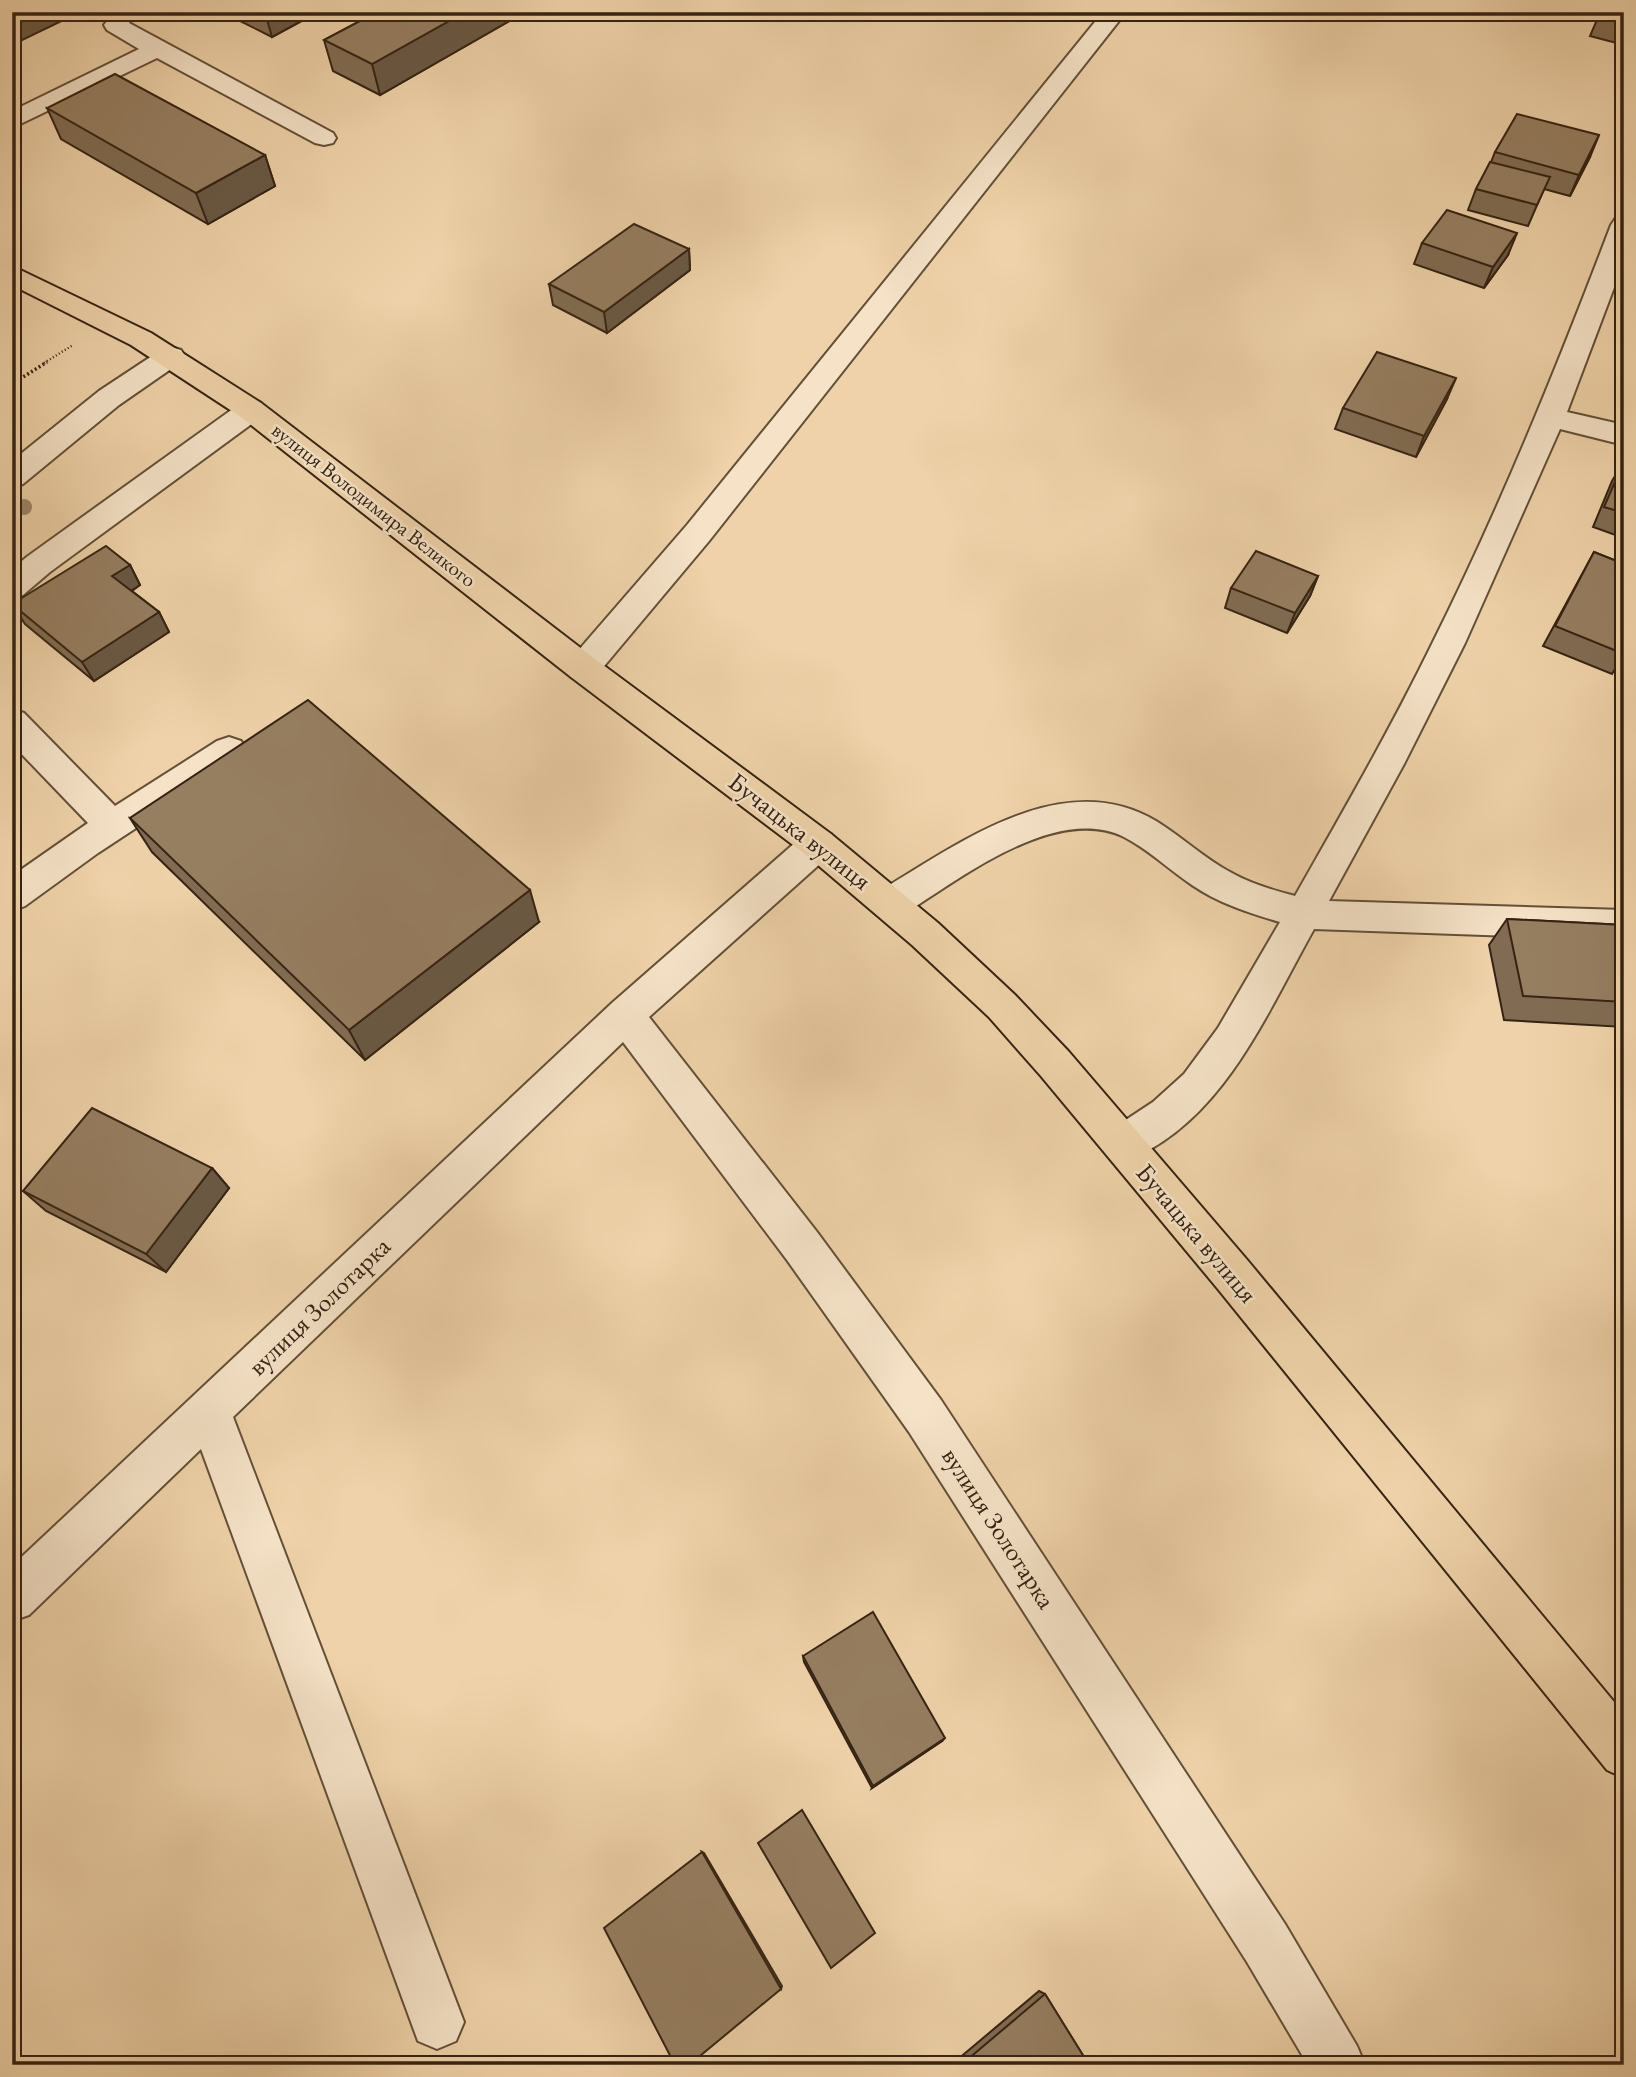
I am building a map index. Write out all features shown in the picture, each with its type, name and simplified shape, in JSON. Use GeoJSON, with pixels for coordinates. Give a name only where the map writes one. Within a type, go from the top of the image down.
{"type":"FeatureCollection","features":[{"type":"Feature","properties":{"kind":"main road","name":"вулиця Володимира Великого"},"geometry":{"type":"LineString","coordinates":[[12,274],[171,356],[251,410],[583,668],[717,767]]}},
{"type":"Feature","properties":{"kind":"main road","name":"Бучацька вулиця"},"geometry":{"type":"LineString","coordinates":[[717,767],[891,903],[1002,1006],[1123,1144],[1624,1753]]}},
{"type":"Feature","properties":{"kind":"street"},"geometry":{"type":"LineString","coordinates":[[126,12],[115,25],[324,138]]}},
{"type":"Feature","properties":{"kind":"street"},"geometry":{"type":"LineString","coordinates":[[583,668],[628,618],[1107,22]]}},
{"type":"Feature","properties":{"kind":"street"},"geometry":{"type":"LineString","coordinates":[[12,121],[157,49]]}},
{"type":"Feature","properties":{"kind":"street"},"geometry":{"type":"LineString","coordinates":[[1123,1144],[1180,1104],[1194,1089],[1235,1030],[1304,913],[1421,701],[1551,417],[1577,356],[1624,225]]}},
{"type":"Feature","properties":{"kind":"street"},"geometry":{"type":"LineString","coordinates":[[12,477],[109,398],[171,356]]}},
{"type":"Feature","properties":{"kind":"street"},"geometry":{"type":"LineString","coordinates":[[12,587],[39,564],[251,410]]}},
{"type":"Feature","properties":{"kind":"street"},"geometry":{"type":"LineString","coordinates":[[1551,417],[1624,435]]}},
{"type":"Feature","properties":{"kind":"street"},"geometry":{"type":"LineString","coordinates":[[12,722],[111,826]]}},
{"type":"Feature","properties":{"kind":"street"},"geometry":{"type":"LineString","coordinates":[[12,895],[111,826],[229,750]]}},
{"type":"Feature","properties":{"kind":"street"},"geometry":{"type":"LineString","coordinates":[[891,903],[1022,828],[1054,818],[1095,815],[1108,816],[1136,827],[1217,882],[1237,892],[1304,913],[1339,917],[1624,925]]}},
{"type":"Feature","properties":{"kind":"street","name":"вулиця Золотарка"},"geometry":{"type":"LineString","coordinates":[[12,1598],[625,1015],[818,844]]}},
{"type":"Feature","properties":{"kind":"street","name":"вулиця Золотарка"},"geometry":{"type":"LineString","coordinates":[[625,1015],[802,1246],[925,1416],[1259,1932],[1338,2065]]}},
{"type":"Feature","properties":{"kind":"street"},"geometry":{"type":"LineString","coordinates":[[209,1411],[437,2022]]}},
{"type":"Feature","properties":{"kind":"path"},"geometry":{"type":"LineString","coordinates":[[12,384],[109,322]]}},
{"type":"Feature","properties":{"kind":"building"},"geometry":{"type":"Polygon","coordinates":[[[377,12],[465,12],[372,64],[324,40],[377,12]]]}},
{"type":"Feature","properties":{"kind":"building"},"geometry":{"type":"Polygon","coordinates":[[[1601,12],[1624,12],[1624,22],[1599,15],[1601,12]]]}},
{"type":"Feature","properties":{"kind":"building"},"geometry":{"type":"Polygon","coordinates":[[[115,74],[265,155],[196,193],[47,108],[115,74]]]}},
{"type":"Feature","properties":{"kind":"building"},"geometry":{"type":"Polygon","coordinates":[[[1517,114],[1599,135],[1579,175],[1495,152],[1517,114]]]}},
{"type":"Feature","properties":{"kind":"building"},"geometry":{"type":"Polygon","coordinates":[[[1490,162],[1550,177],[1537,205],[1476,189],[1490,162]]]}},
{"type":"Feature","properties":{"kind":"building"},"geometry":{"type":"Polygon","coordinates":[[[1447,210],[1517,233],[1493,267],[1422,243],[1447,210]]]}},
{"type":"Feature","properties":{"kind":"building"},"geometry":{"type":"Polygon","coordinates":[[[634,224],[689,249],[604,312],[549,284],[634,224]]]}},
{"type":"Feature","properties":{"kind":"building"},"geometry":{"type":"Polygon","coordinates":[[[1377,352],[1456,378],[1424,436],[1343,408],[1377,352]]]}},
{"type":"Feature","properties":{"kind":"building"},"geometry":{"type":"Polygon","coordinates":[[[1624,461],[1624,513],[1604,507],[1624,461]]]}},
{"type":"Feature","properties":{"kind":"building"},"geometry":{"type":"Polygon","coordinates":[[[106,546],[130,565],[112,576],[159,612],[82,662],[12,604],[106,546]]]}},
{"type":"Feature","properties":{"kind":"building"},"geometry":{"type":"Polygon","coordinates":[[[1256,551],[1318,576],[1295,613],[1231,588],[1256,551]]]}},
{"type":"Feature","properties":{"kind":"building"},"geometry":{"type":"Polygon","coordinates":[[[1594,552],[1624,564],[1624,654],[1555,626],[1594,552]]]}},
{"type":"Feature","properties":{"kind":"building"},"geometry":{"type":"Polygon","coordinates":[[[308,700],[530,890],[349,1030],[130,818],[308,700]]]}},
{"type":"Feature","properties":{"kind":"building"},"geometry":{"type":"Polygon","coordinates":[[[1507,919],[1624,925],[1624,1002],[1523,996],[1507,919]]]}},
{"type":"Feature","properties":{"kind":"building"},"geometry":{"type":"Polygon","coordinates":[[[92,1108],[212,1168],[146,1254],[23,1191],[92,1108]]]}},
{"type":"Feature","properties":{"kind":"building"},"geometry":{"type":"Polygon","coordinates":[[[873,1612],[945,1738],[873,1786],[803,1656],[873,1612]]]}},
{"type":"Feature","properties":{"kind":"building"},"geometry":{"type":"Polygon","coordinates":[[[802,1810],[875,1933],[831,1968],[758,1843],[802,1810]]]}},
{"type":"Feature","properties":{"kind":"building"},"geometry":{"type":"Polygon","coordinates":[[[702,1852],[781,1989],[689,2065],[675,2065],[604,1928],[702,1852]]]}},
{"type":"Feature","properties":{"kind":"building"},"geometry":{"type":"Polygon","coordinates":[[[1045,1994],[1089,2065],[961,2065],[1045,1994]]]}}]}
